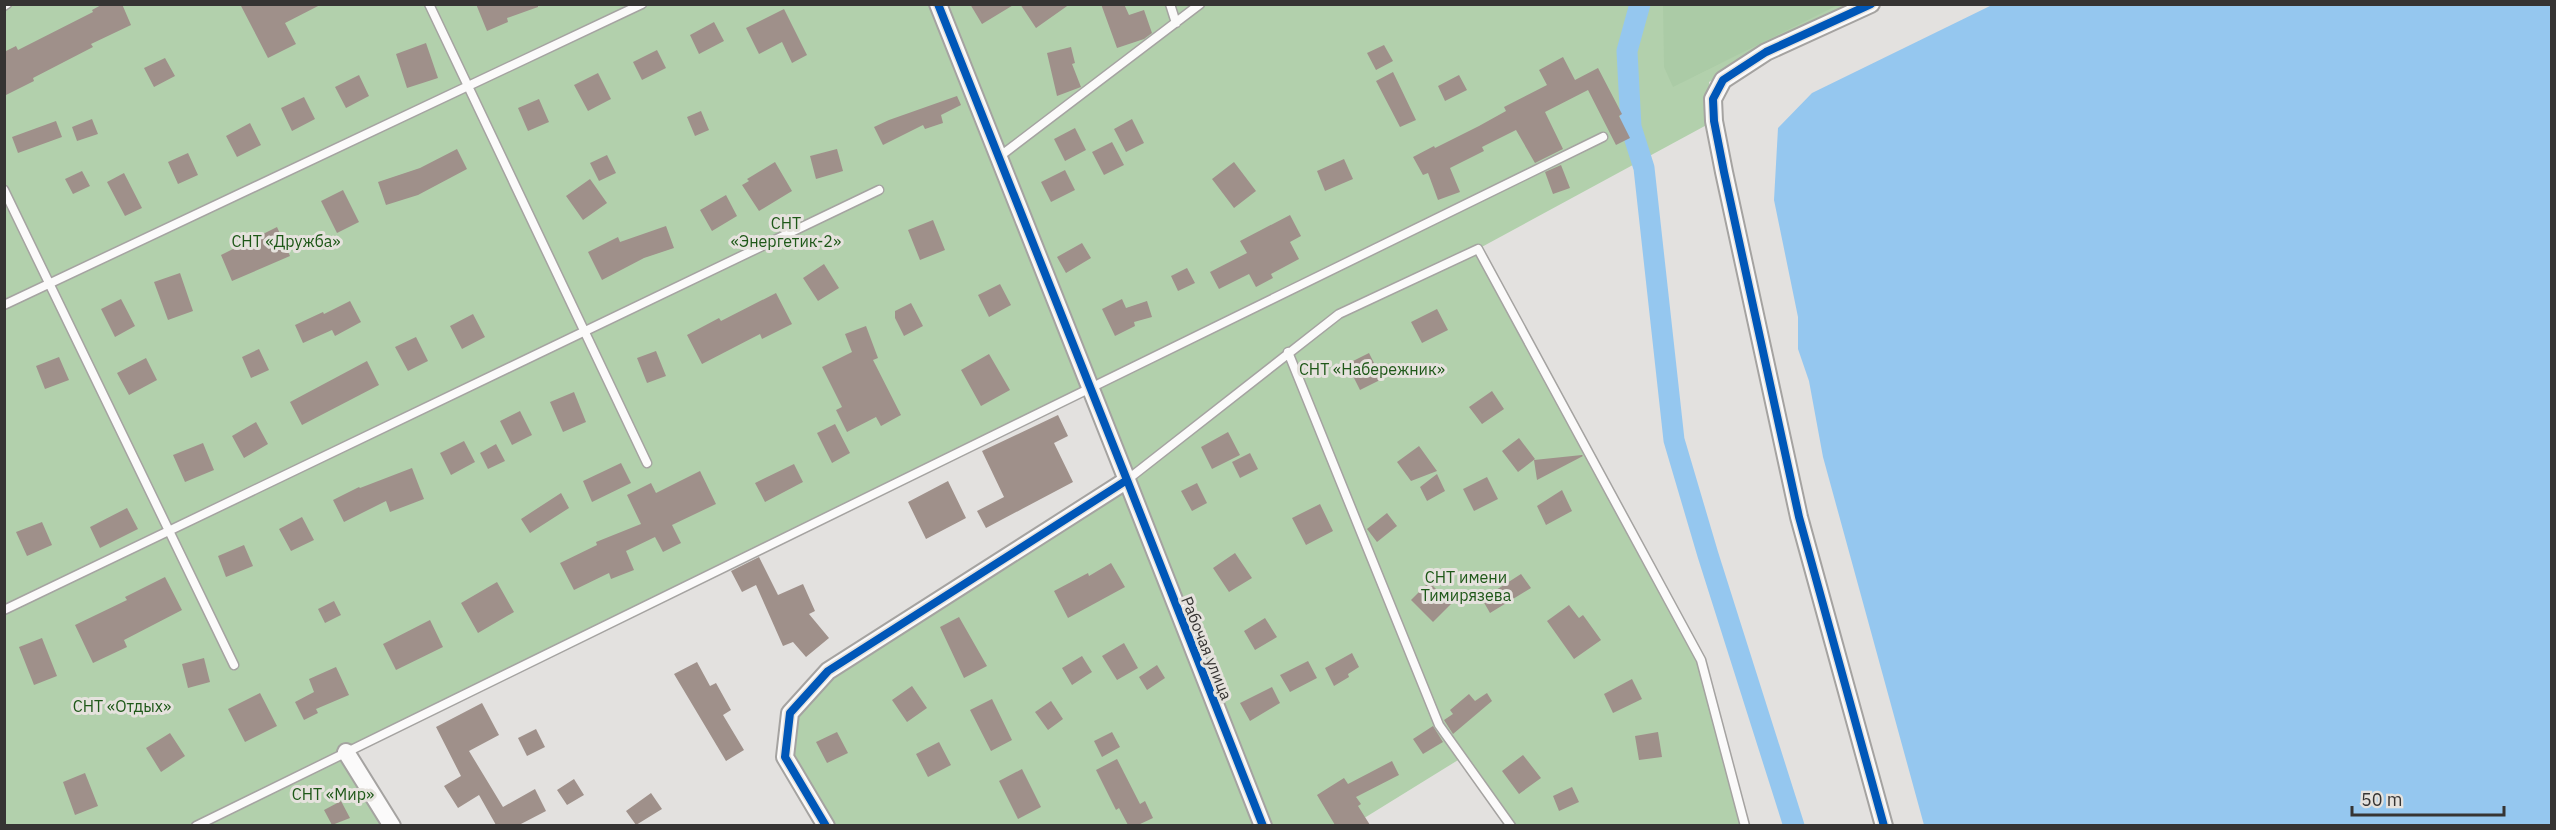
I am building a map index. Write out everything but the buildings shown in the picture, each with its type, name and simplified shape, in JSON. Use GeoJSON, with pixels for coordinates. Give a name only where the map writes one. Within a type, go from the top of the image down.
{"type":"FeatureCollection","features":[{"type":"Feature","properties":{"kind":"street","name":"Рабочая улица"},"geometry":{"type":"LineString","coordinates":[[938,4],[1263,825]]}},
{"type":"Feature","properties":{"kind":"street"},"geometry":{"type":"LineString","coordinates":[[1872,4],[1766,52],[1723,80],[1713,99],[1714,121],[1724,172],[1799,517],[1884,825]]}},
{"type":"Feature","properties":{"kind":"street"},"geometry":{"type":"LineString","coordinates":[[826,825],[785,757],[790,713],[828,671],[1126,480]]}},
{"type":"Feature","properties":{"kind":"street"},"geometry":{"type":"LineString","coordinates":[[346,752],[392,825]]}},
{"type":"Feature","properties":{"kind":"lane"},"geometry":{"type":"LineString","coordinates":[[429,4],[646,463]]}},
{"type":"Feature","properties":{"kind":"lane"},"geometry":{"type":"LineString","coordinates":[[4,305],[642,4]]}},
{"type":"Feature","properties":{"kind":"lane"},"geometry":{"type":"LineString","coordinates":[[1170,4],[1176,22]]}},
{"type":"Feature","properties":{"kind":"lane"},"geometry":{"type":"LineString","coordinates":[[999,157],[1200,4]]}},
{"type":"Feature","properties":{"kind":"lane"},"geometry":{"type":"LineString","coordinates":[[196,825],[1603,137]]}},
{"type":"Feature","properties":{"kind":"lane"},"geometry":{"type":"LineString","coordinates":[[4,190],[234,664]]}},
{"type":"Feature","properties":{"kind":"lane"},"geometry":{"type":"LineString","coordinates":[[4,610],[879,190]]}},
{"type":"Feature","properties":{"kind":"lane"},"geometry":{"type":"LineString","coordinates":[[1126,480],[1288,352],[1340,314],[1478,249],[1701,660],[1745,825]]}},
{"type":"Feature","properties":{"kind":"lane"},"geometry":{"type":"LineString","coordinates":[[1288,352],[1439,725],[1511,825]]}},
{"type":"Feature","properties":{"kind":"green space"},"geometry":{"type":"Polygon","coordinates":[[[1663,4],[1838,5],[1673,87],[1664,67],[1663,4]]]}},
{"type":"Feature","properties":{"kind":"green space"},"geometry":{"type":"Polygon","coordinates":[[[5,5],[1871,5],[1709,82],[1714,121],[1478,249],[1701,660],[1745,825],[1511,825],[1463,757],[1353,825],[826,825],[785,757],[790,713],[828,671],[1126,481],[1090,388],[347,752],[392,825],[5,826],[5,5]]]}},
{"type":"Feature","properties":{"kind":"water"},"geometry":{"type":"Polygon","coordinates":[[[1992,5],[2551,5],[2551,825],[1924,825],[1823,457],[1809,381],[1798,349],[1798,317],[1774,200],[1778,128],[1812,93],[1992,5]]]}},
{"type":"Feature","properties":{"kind":"waterway"},"geometry":{"type":"LineString","coordinates":[[1640,4],[1627,51],[1631,127],[1644,168],[1674,440],[1794,826]]}},
{"type":"Feature","properties":{"kind":"cycle path"},"geometry":{"type":"LineString","coordinates":[[826,826],[785,757],[790,713],[828,671],[1127,480],[938,4]]}},
{"type":"Feature","properties":{"kind":"cycle path"},"geometry":{"type":"LineString","coordinates":[[1871,4],[1766,52],[1723,80],[1713,99],[1714,121],[1724,172],[1799,517],[1884,826]]}},
{"type":"Feature","properties":{"kind":"cycle path"},"geometry":{"type":"LineString","coordinates":[[1127,480],[1263,826]]}},
{"type":"Feature","properties":{"kind":"park label","name":"СНТ «Энергетик-2»"},"geometry":{"type":"Point","coordinates":[786,232]}},
{"type":"Feature","properties":{"kind":"park label","name":"СНТ «Дружба»"},"geometry":{"type":"Point","coordinates":[286,241]}},
{"type":"Feature","properties":{"kind":"park label","name":"СНТ «Набережник»"},"geometry":{"type":"Point","coordinates":[1372,369]}},
{"type":"Feature","properties":{"kind":"park label","name":"СНТ имени Тимирязева"},"geometry":{"type":"Point","coordinates":[1466,586]}},
{"type":"Feature","properties":{"kind":"park label","name":"СНТ «Отдых»"},"geometry":{"type":"Point","coordinates":[122,706]}},
{"type":"Feature","properties":{"kind":"park label","name":"СНТ «Мир»"},"geometry":{"type":"Point","coordinates":[333,794]}}]}
